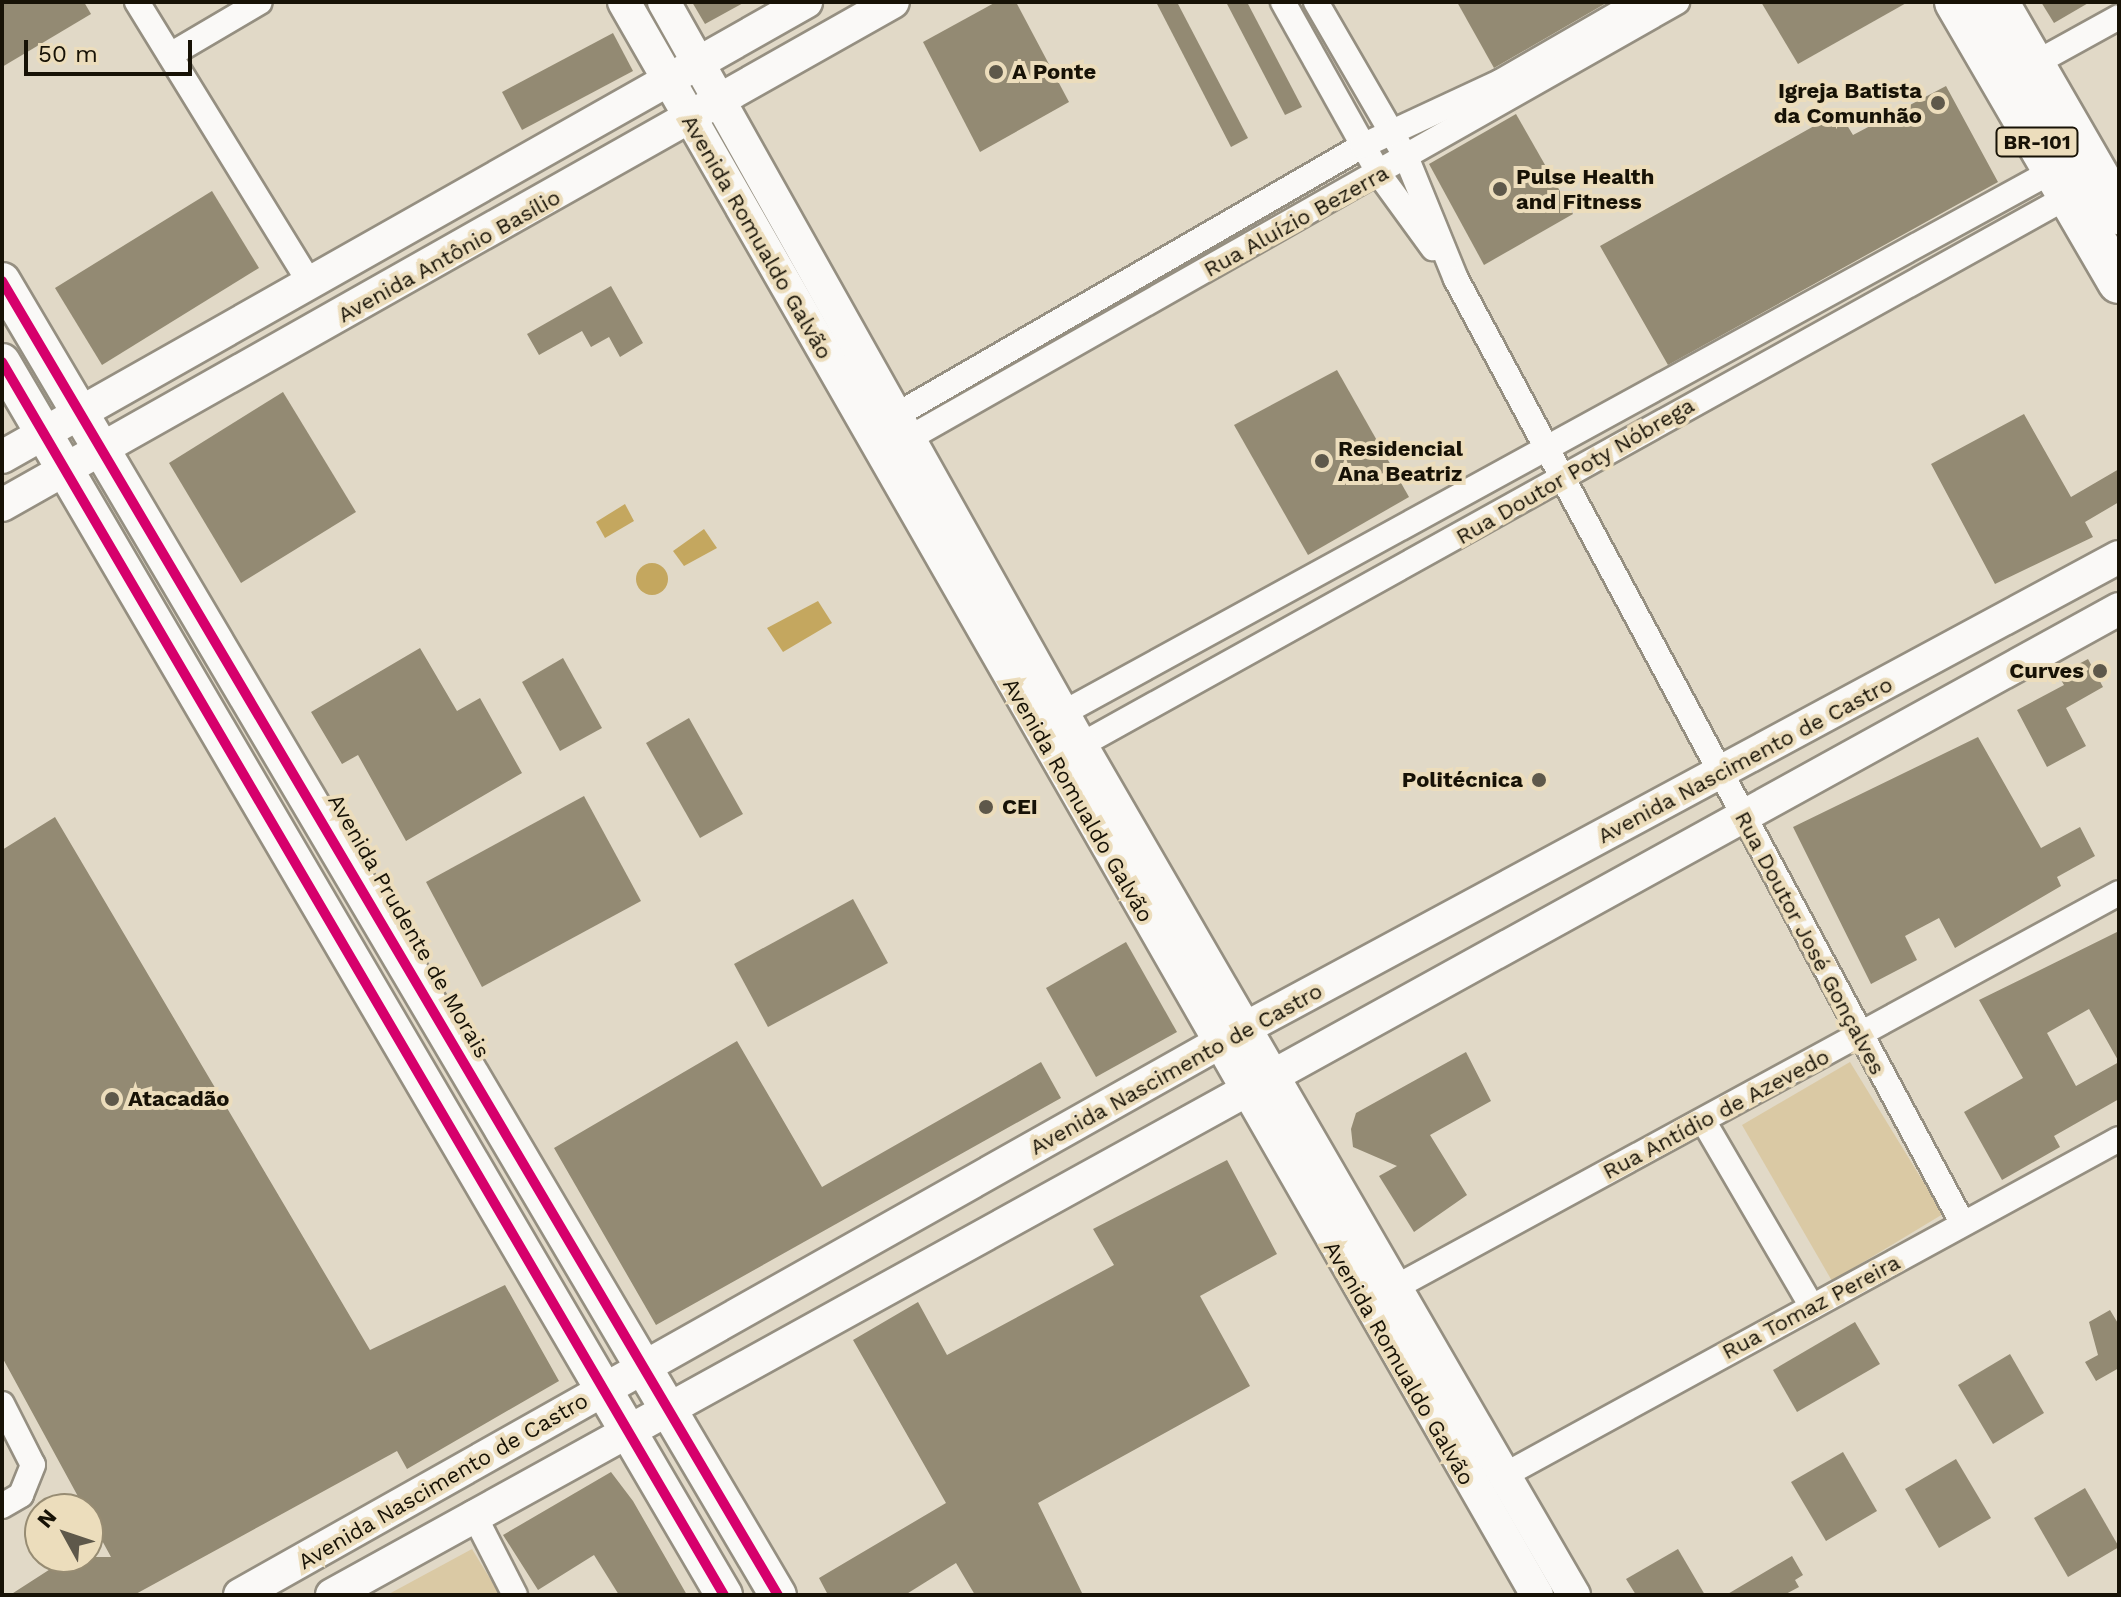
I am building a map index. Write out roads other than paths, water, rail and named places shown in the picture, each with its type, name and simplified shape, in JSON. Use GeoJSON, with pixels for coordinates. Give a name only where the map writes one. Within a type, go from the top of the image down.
{"type":"FeatureCollection","features":[{"type":"Feature","properties":{"kind":"highway","name":"BR-101"},"geometry":{"type":"LineString","coordinates":[[1956,2],[2119,282]]}},
{"type":"Feature","properties":{"kind":"highway","name":"BR-101"},"geometry":{"type":"LineString","coordinates":[[1997,2],[2119,213]]}},
{"type":"Feature","properties":{"kind":"main road","name":"Avenida Romualdo Galvão"},"geometry":{"type":"LineString","coordinates":[[624,2],[1242,1090],[1537,1595]]}},
{"type":"Feature","properties":{"kind":"main road","name":"Avenida Romualdo Galvão"},"geometry":{"type":"LineString","coordinates":[[664,2],[906,425],[1081,745],[1276,1070],[1503,1476],[1574,1595]]}},
{"type":"Feature","properties":{"kind":"main road","name":"Avenida Antônio Basílio"},"geometry":{"type":"LineString","coordinates":[[2,457],[806,2]]}},
{"type":"Feature","properties":{"kind":"main road","name":"Avenida Antônio Basílio"},"geometry":{"type":"LineString","coordinates":[[2,505],[104,445],[690,121],[893,2]]}},
{"type":"Feature","properties":{"kind":"main road","name":"Avenida Prudente de Morais"},"geometry":{"type":"LineString","coordinates":[[2,281],[104,445],[778,1595]]}},
{"type":"Feature","properties":{"kind":"main road"},"geometry":{"type":"LineString","coordinates":[[2,362],[632,1428],[724,1595]]}},
{"type":"Feature","properties":{"kind":"main road","name":"Avenida Nascimento de Castro"},"geometry":{"type":"LineString","coordinates":[[240,1595],[1249,1026],[2119,557]]}},
{"type":"Feature","properties":{"kind":"main road","name":"Avenida Nascimento de Castro"},"geometry":{"type":"LineString","coordinates":[[332,1595],[473,1513],[632,1428],[965,1240],[1744,818],[2119,609]]}},
{"type":"Feature","properties":{"kind":"main road"},"geometry":{"type":"LineString","coordinates":[[2019,611],[2076,631]]}},
{"type":"Feature","properties":{"kind":"main road"},"geometry":{"type":"LineString","coordinates":[[965,1240],[1036,1148]]}},
{"type":"Feature","properties":{"kind":"main road"},"geometry":{"type":"LineString","coordinates":[[785,1290],[895,1280]]}},
{"type":"Feature","properties":{"kind":"street"},"geometry":{"type":"LineString","coordinates":[[137,2],[310,283]]}},
{"type":"Feature","properties":{"kind":"street"},"geometry":{"type":"LineString","coordinates":[[170,55],[260,2]]}},
{"type":"Feature","properties":{"kind":"street","name":"Rua Doutor José Gonçalves"},"geometry":{"type":"LineString","coordinates":[[1283,2],[1379,174],[1456,279]]}},
{"type":"Feature","properties":{"kind":"street","name":"Rua Doutor José Gonçalves"},"geometry":{"type":"LineString","coordinates":[[1316,2],[1407,159],[1456,279],[1859,1037],[1963,1224]]}},
{"type":"Feature","properties":{"kind":"street","name":"Rua Aluízio Bezerra"},"geometry":{"type":"LineString","coordinates":[[906,425],[1407,159],[1638,2]]}},
{"type":"Feature","properties":{"kind":"street","name":"Rua Aluízio Bezerra"},"geometry":{"type":"LineString","coordinates":[[906,425],[1362,146],[1546,66],[1677,2]]}},
{"type":"Feature","properties":{"kind":"street"},"geometry":{"type":"LineString","coordinates":[[2034,64],[2119,17]]}},
{"type":"Feature","properties":{"kind":"street"},"geometry":{"type":"LineString","coordinates":[[1324,77],[1350,63]]}},
{"type":"Feature","properties":{"kind":"street","name":"Rua Doutor Poty Nóbrega"},"geometry":{"type":"LineString","coordinates":[[1065,712],[1918,248],[2061,183]]}},
{"type":"Feature","properties":{"kind":"street","name":"Rua Doutor Poty Nóbrega"},"geometry":{"type":"LineString","coordinates":[[1081,745],[1930,276],[2061,183]]}},
{"type":"Feature","properties":{"kind":"street"},"geometry":{"type":"LineString","coordinates":[[1918,248],[1930,276]]}},
{"type":"Feature","properties":{"kind":"street"},"geometry":{"type":"LineString","coordinates":[[1678,377],[1692,405]]}},
{"type":"Feature","properties":{"kind":"street","name":"Rua Antídio de Azevedo"},"geometry":{"type":"LineString","coordinates":[[1396,1287],[1704,1122],[2119,893]]}},
{"type":"Feature","properties":{"kind":"street"},"geometry":{"type":"LineString","coordinates":[[1704,1122],[1812,1307]]}},
{"type":"Feature","properties":{"kind":"street","name":"Rua Tomaz Pereira"},"geometry":{"type":"LineString","coordinates":[[1503,1476],[2119,1139]]}},
{"type":"Feature","properties":{"kind":"street"},"geometry":{"type":"LineString","coordinates":[[2,1404],[33,1465],[12,1500]]}},
{"type":"Feature","properties":{"kind":"street"},"geometry":{"type":"LineString","coordinates":[[473,1513],[515,1595]]}},
{"type":"Feature","properties":{"kind":"place","name":"A Ponte"},"geometry":{"type":"Point","coordinates":[996,72]}},
{"type":"Feature","properties":{"kind":"place","name":"Igreja Batista da Comunhão"},"geometry":{"type":"Point","coordinates":[1938,103]}},
{"type":"Feature","properties":{"kind":"place","name":"Pulse Health and Fitness"},"geometry":{"type":"Point","coordinates":[1500,189]}},
{"type":"Feature","properties":{"kind":"place","name":"Residencial Ana Beatriz"},"geometry":{"type":"Point","coordinates":[1322,461]}},
{"type":"Feature","properties":{"kind":"place","name":"Curves"},"geometry":{"type":"Point","coordinates":[2100,671]}},
{"type":"Feature","properties":{"kind":"place","name":"Politécnica"},"geometry":{"type":"Point","coordinates":[1539,780]}},
{"type":"Feature","properties":{"kind":"place","name":"CEI"},"geometry":{"type":"Point","coordinates":[986,807]}},
{"type":"Feature","properties":{"kind":"place","name":"Atacadão"},"geometry":{"type":"Point","coordinates":[112,1099]}}]}
